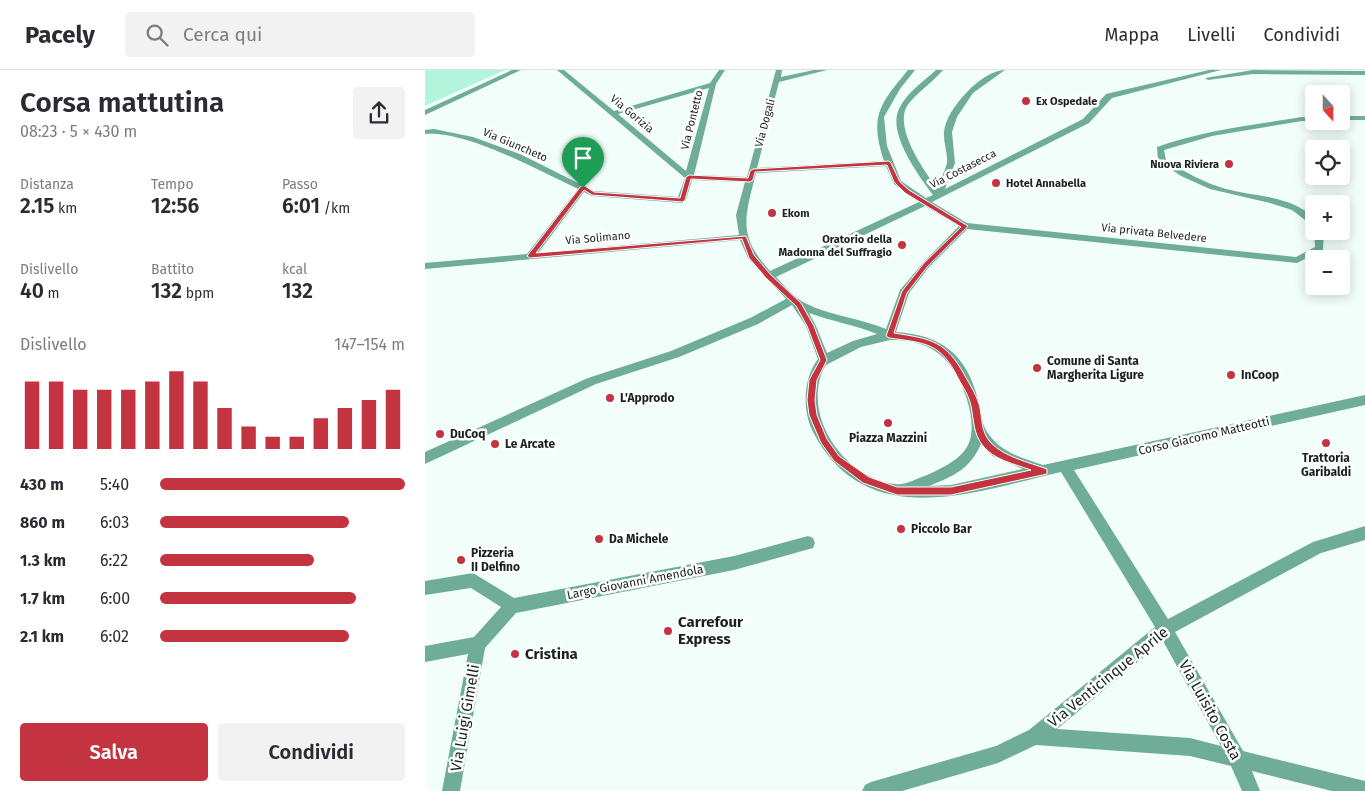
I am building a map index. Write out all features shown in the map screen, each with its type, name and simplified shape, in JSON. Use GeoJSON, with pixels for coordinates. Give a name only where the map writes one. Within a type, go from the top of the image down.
{"type":"FeatureCollection","features":[{"type":"Feature","properties":{"kind":"street"},"geometry":{"type":"LineString","coordinates":[[425,113],[518,70]]}},
{"type":"Feature","properties":{"kind":"street","name":"Via Gorizia"},"geometry":{"type":"LineString","coordinates":[[560,70],[689,177]]}},
{"type":"Feature","properties":{"kind":"street","name":"Via Pontetto"},"geometry":{"type":"LineString","coordinates":[[683,200],[713,84],[722,70]]}},
{"type":"Feature","properties":{"kind":"street","name":"Via Dogali"},"geometry":{"type":"LineString","coordinates":[[779,70],[741,215],[744,237],[751,256],[796,302],[811,326],[824,360]]}},
{"type":"Feature","properties":{"kind":"street"},"geometry":{"type":"LineString","coordinates":[[777,80],[824,70]]}},
{"type":"Feature","properties":{"kind":"street"},"geometry":{"type":"LineString","coordinates":[[889,336],[904,292],[926,265],[965,226],[907,192],[897,182],[883,146],[880,117],[889,100],[912,70]]}},
{"type":"Feature","properties":{"kind":"street"},"geometry":{"type":"LineString","coordinates":[[938,196],[921,174],[904,139],[900,121],[901,111],[910,98],[940,70]]}},
{"type":"Feature","properties":{"kind":"street"},"geometry":{"type":"LineString","coordinates":[[938,196],[951,163],[948,132],[953,117],[970,92],[1002,70]]}},
{"type":"Feature","properties":{"kind":"street"},"geometry":{"type":"LineString","coordinates":[[1178,79],[1179,70]]}},
{"type":"Feature","properties":{"kind":"street","name":"Via Costasecca"},"geometry":{"type":"LineString","coordinates":[[769,276],[938,196],[1086,121],[1109,96],[1218,70]]}},
{"type":"Feature","properties":{"kind":"street","name":"Via Costasecca"},"geometry":{"type":"LineString","coordinates":[[1134,90],[1253,72],[1365,73]]}},
{"type":"Feature","properties":{"kind":"street"},"geometry":{"type":"LineString","coordinates":[[614,113],[713,84]]}},
{"type":"Feature","properties":{"kind":"street"},"geometry":{"type":"LineString","coordinates":[[1350,118],[1365,118]]}},
{"type":"Feature","properties":{"kind":"street"},"geometry":{"type":"LineString","coordinates":[[1305,119],[1177,142],[1160,149],[1163,161],[1180,174],[1222,190],[1290,205],[1305,214]]}},
{"type":"Feature","properties":{"kind":"street","name":"Via Giuncheto"},"geometry":{"type":"LineString","coordinates":[[425,132],[434,131],[470,139],[517,156],[592,193],[683,200]]}},
{"type":"Feature","properties":{"kind":"street"},"geometry":{"type":"LineString","coordinates":[[689,177],[752,175],[889,163]]}},
{"type":"Feature","properties":{"kind":"street"},"geometry":{"type":"LineString","coordinates":[[530,256],[583,188]]}},
{"type":"Feature","properties":{"kind":"street","name":"Via privata Belvedere"},"geometry":{"type":"LineString","coordinates":[[965,226],[1297,260],[1320,248],[1320,240]]}},
{"type":"Feature","properties":{"kind":"street","name":"Via Solimano"},"geometry":{"type":"LineString","coordinates":[[425,266],[744,237]]}},
{"type":"Feature","properties":{"kind":"street"},"geometry":{"type":"LineString","coordinates":[[425,458],[592,382],[675,354],[796,302]]}},
{"type":"Feature","properties":{"kind":"street","name":"Via Dogali"},"geometry":{"type":"LineString","coordinates":[[796,302],[828,316],[863,324],[889,336]]}},
{"type":"Feature","properties":{"kind":"street"},"geometry":{"type":"LineString","coordinates":[[889,336],[911,338],[938,346],[952,359],[975,405],[977,428],[971,452],[963,461],[932,478],[897,491],[866,480],[850,470],[837,458],[824,441],[813,415],[811,400],[813,380],[824,360],[865,342],[889,336]]}},
{"type":"Feature","properties":{"kind":"street","name":"Corso Giacomo Matteotti"},"geometry":{"type":"LineString","coordinates":[[897,491],[951,491],[1365,400]]}},
{"type":"Feature","properties":{"kind":"street"},"geometry":{"type":"LineString","coordinates":[[977,428],[986,444],[997,454],[1044,471]]}},
{"type":"Feature","properties":{"kind":"street","name":"Via Luisito Costa"},"geometry":{"type":"LineString","coordinates":[[1065,467],[1165,629],[1237,758],[1251,791]]}},
{"type":"Feature","properties":{"kind":"street","name":"Via Venticinque Aprile"},"geometry":{"type":"LineString","coordinates":[[871,791],[998,754],[1035,736],[1165,629],[1318,547],[1365,532]]}},
{"type":"Feature","properties":{"kind":"street","name":"Largo Giovanni Amendola"},"geometry":{"type":"LineString","coordinates":[[512,606],[734,562],[808,543]]}},
{"type":"Feature","properties":{"kind":"street"},"geometry":{"type":"LineString","coordinates":[[425,588],[473,580],[512,606],[478,644],[425,654]]}},
{"type":"Feature","properties":{"kind":"street","name":"Via Luigi Gimelli"},"geometry":{"type":"LineString","coordinates":[[451,791],[478,644]]}},
{"type":"Feature","properties":{"kind":"street"},"geometry":{"type":"LineString","coordinates":[[1035,736],[1190,747],[1365,790]]}},
{"type":"Feature","properties":{"kind":"green space"},"geometry":{"type":"Polygon","coordinates":[[[425,70],[505,70],[425,106],[425,70]]]}},
{"type":"Feature","properties":{"kind":"place","name":"Ex Ospedale"},"geometry":{"type":"Point","coordinates":[1026,101]}},
{"type":"Feature","properties":{"kind":"place","name":"Nuova Riviera"},"geometry":{"type":"Point","coordinates":[1229,164]}},
{"type":"Feature","properties":{"kind":"place","name":"Hotel Annabella"},"geometry":{"type":"Point","coordinates":[996,183]}},
{"type":"Feature","properties":{"kind":"place","name":"Ekom"},"geometry":{"type":"Point","coordinates":[772,213]}},
{"type":"Feature","properties":{"kind":"place","name":"Oratorio della Madonna del Suffragio"},"geometry":{"type":"Point","coordinates":[902,245]}},
{"type":"Feature","properties":{"kind":"place","name":"Comune di Santa Margherita Ligure"},"geometry":{"type":"Point","coordinates":[1037,368]}},
{"type":"Feature","properties":{"kind":"place","name":"InCoop"},"geometry":{"type":"Point","coordinates":[1231,375]}},
{"type":"Feature","properties":{"kind":"place","name":"L'Approdo"},"geometry":{"type":"Point","coordinates":[610,398]}},
{"type":"Feature","properties":{"kind":"place","name":"Piazza Mazzini"},"geometry":{"type":"Point","coordinates":[888,423]}},
{"type":"Feature","properties":{"kind":"place","name":"DuCoq"},"geometry":{"type":"Point","coordinates":[440,434]}},
{"type":"Feature","properties":{"kind":"place","name":"Trattoria Garibaldi"},"geometry":{"type":"Point","coordinates":[1326,443]}},
{"type":"Feature","properties":{"kind":"place","name":"Le Arcate"},"geometry":{"type":"Point","coordinates":[495,444]}},
{"type":"Feature","properties":{"kind":"place","name":"Piccolo Bar"},"geometry":{"type":"Point","coordinates":[901,529]}},
{"type":"Feature","properties":{"kind":"place","name":"Da Michele"},"geometry":{"type":"Point","coordinates":[599,539]}},
{"type":"Feature","properties":{"kind":"place","name":"Pizzeria II Delfino"},"geometry":{"type":"Point","coordinates":[461,560]}},
{"type":"Feature","properties":{"kind":"place","name":"Carrefour Express"},"geometry":{"type":"Point","coordinates":[668,631]}},
{"type":"Feature","properties":{"kind":"place","name":"Cristina"},"geometry":{"type":"Point","coordinates":[515,654]}},
{"type":"Feature","properties":{"kind":"route"},"geometry":{"type":"LineString","coordinates":[[889,163],[897,182],[907,192],[965,226],[926,265],[904,292],[889,336],[911,338],[938,346],[952,359],[971,394],[975,405],[977,428],[986,444],[997,454],[1044,471],[951,491],[897,491],[866,480],[850,470],[837,458],[824,441],[813,415],[811,400],[813,380],[824,360],[817,340],[799,305],[751,256],[744,237],[530,256],[583,188],[592,193],[683,200],[689,177],[750,180],[753,171],[889,163]]}}]}
